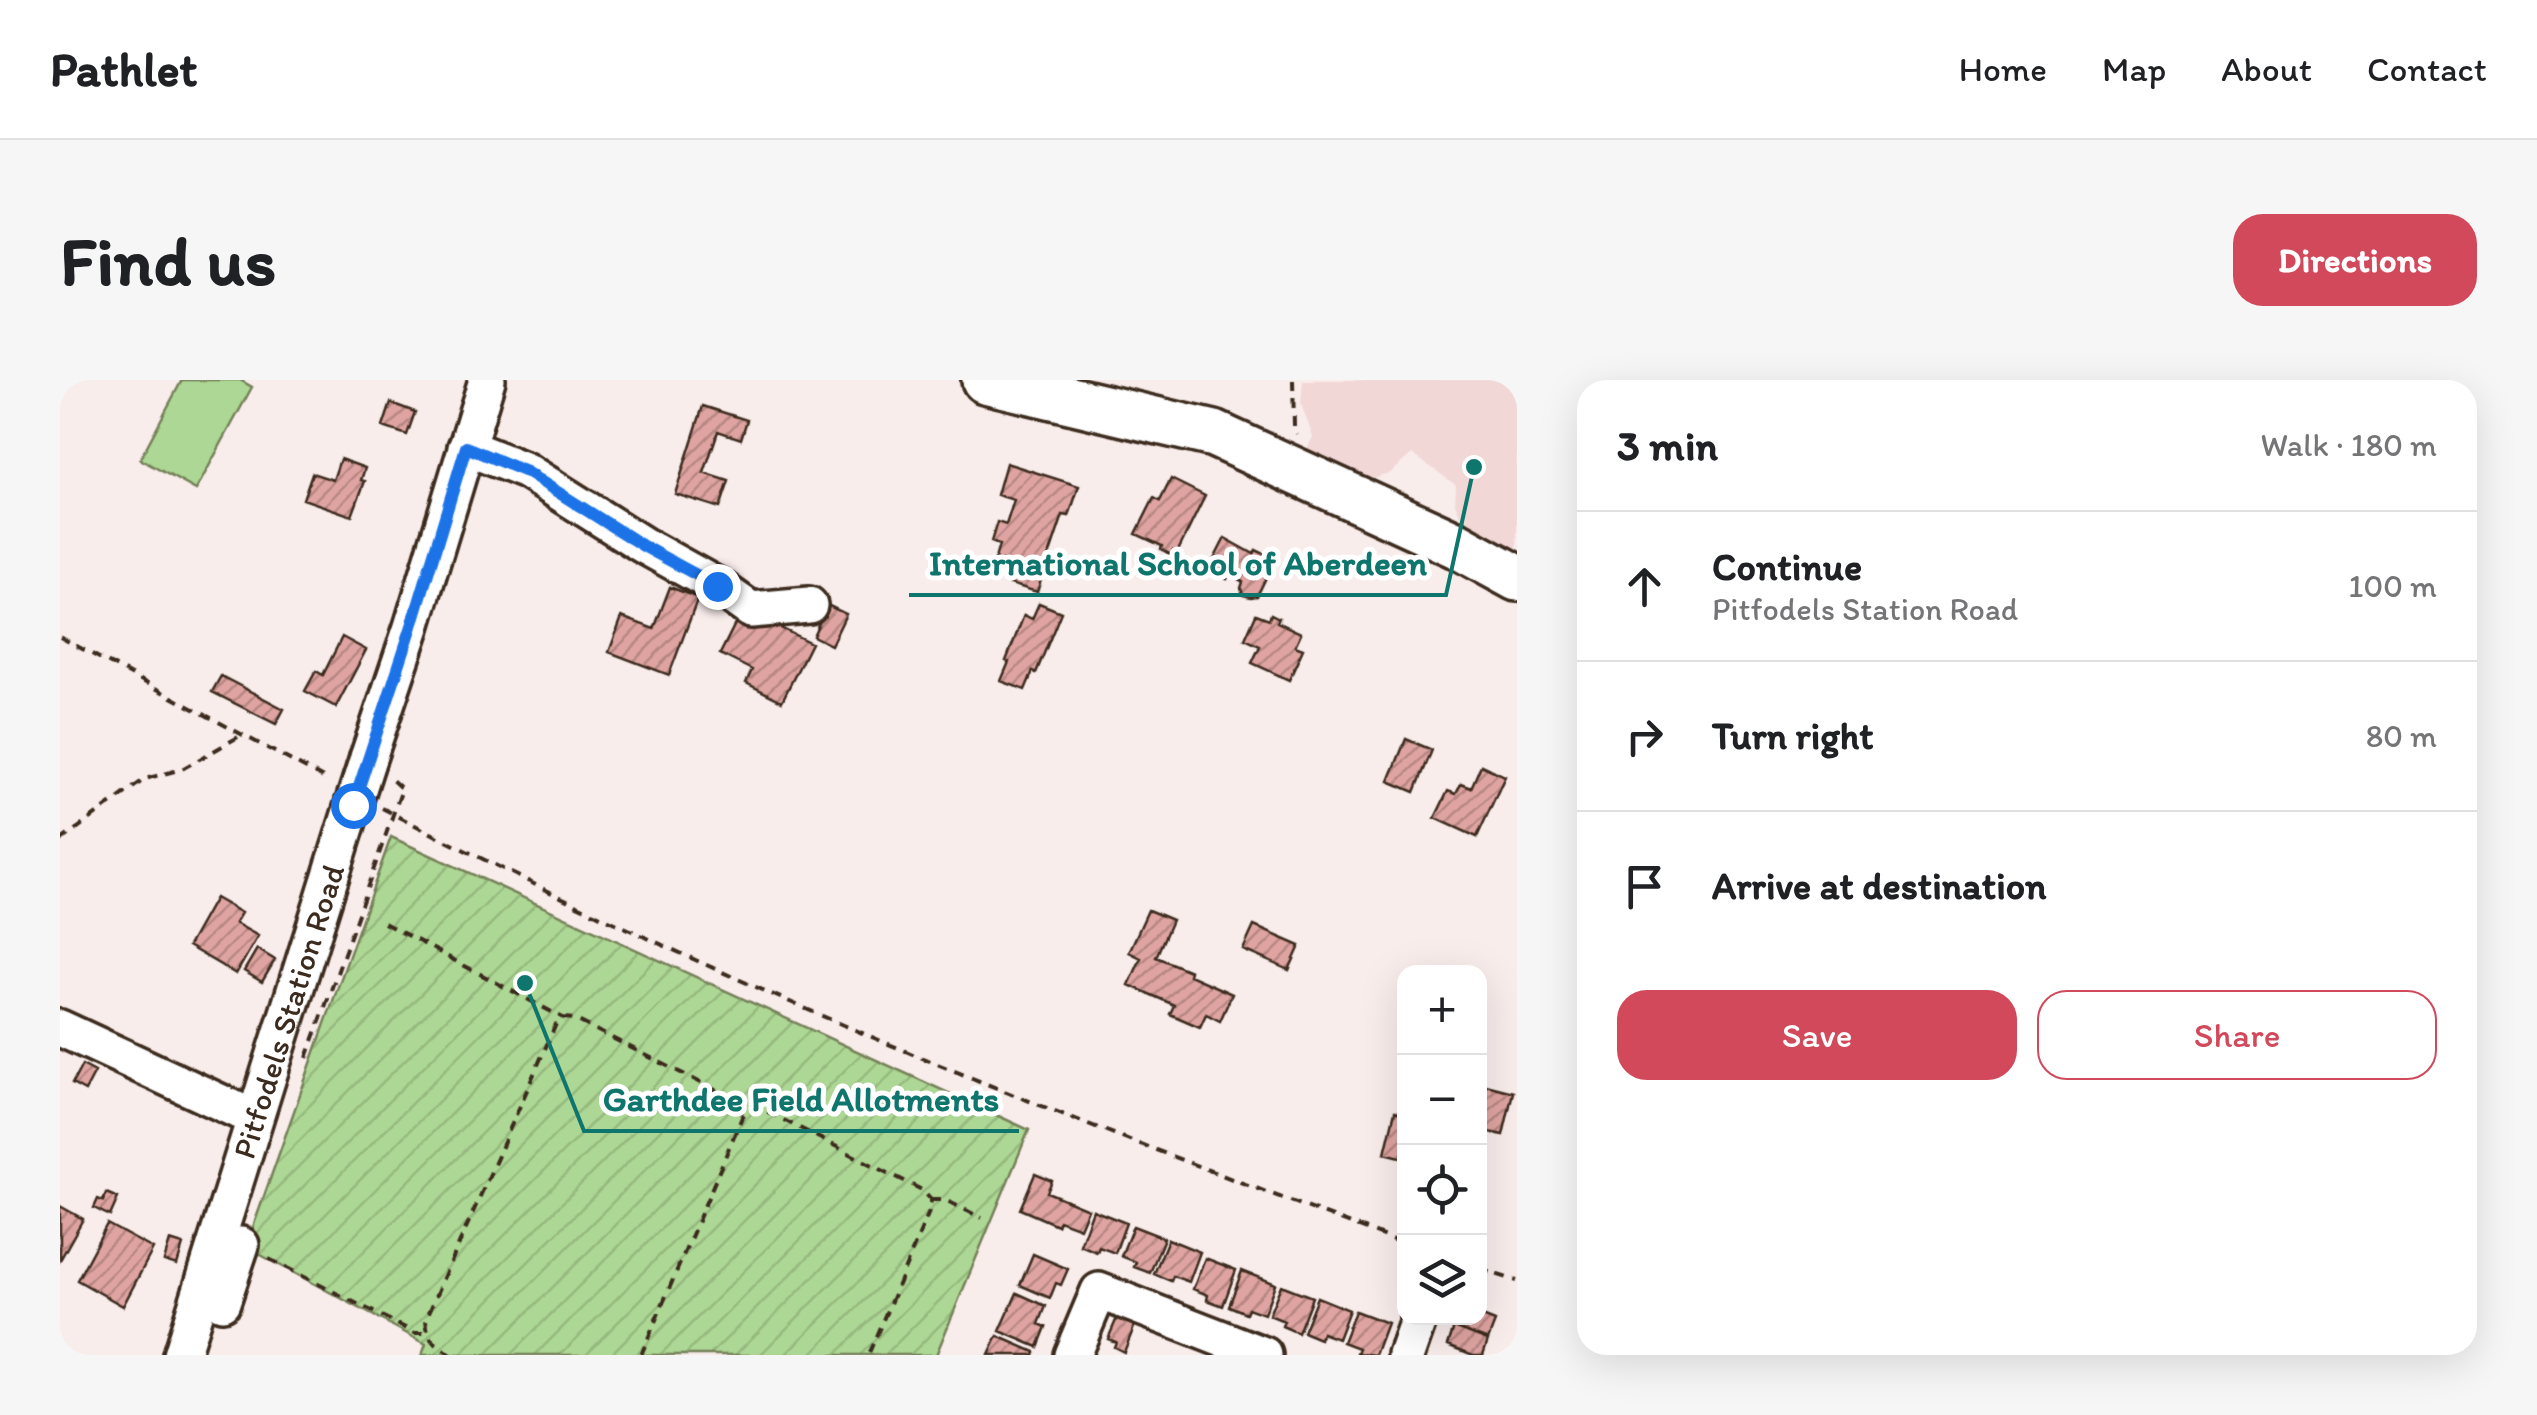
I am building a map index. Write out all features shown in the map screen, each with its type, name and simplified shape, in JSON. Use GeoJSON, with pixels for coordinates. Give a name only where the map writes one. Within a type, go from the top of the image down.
{"type":"FeatureCollection","features":[{"type":"Feature","properties":{"kind":"main road"},"geometry":{"type":"LineString","coordinates":[[985,380],[1214,434],[1457,546],[1517,578]]}},
{"type":"Feature","properties":{"kind":"street","name":"Pitfodels Station Road"},"geometry":{"type":"LineString","coordinates":[[181,1355],[358,800],[486,380]]}},
{"type":"Feature","properties":{"kind":"street"},"geometry":{"type":"LineString","coordinates":[[466,447],[526,472],[752,610],[809,606]]}},
{"type":"Feature","properties":{"kind":"street"},"geometry":{"type":"LineString","coordinates":[[60,1028],[254,1118]]}},
{"type":"Feature","properties":{"kind":"street"},"geometry":{"type":"LineString","coordinates":[[204,1355],[241,1245]]}},
{"type":"Feature","properties":{"kind":"street"},"geometry":{"type":"LineString","coordinates":[[1072,1355],[1099,1291],[1264,1355]]}},
{"type":"Feature","properties":{"kind":"street"},"geometry":{"type":"LineString","coordinates":[[1406,1355],[1417,1325]]}},
{"type":"Feature","properties":{"kind":"path"},"geometry":{"type":"LineString","coordinates":[[1272,460],[1276,451],[1293,452],[1300,442],[1294,426],[1293,380]]}},
{"type":"Feature","properties":{"kind":"path"},"geometry":{"type":"LineString","coordinates":[[60,637],[358,800],[604,917],[953,1071],[1397,1241]]}},
{"type":"Feature","properties":{"kind":"path"},"geometry":{"type":"LineString","coordinates":[[60,841],[145,779],[182,768],[241,736]]}},
{"type":"Feature","properties":{"kind":"path"},"geometry":{"type":"LineString","coordinates":[[307,1058],[393,814]]}},
{"type":"Feature","properties":{"kind":"path"},"geometry":{"type":"LineString","coordinates":[[384,923],[563,1018],[574,1019],[723,1094],[740,1104],[742,1116]]}},
{"type":"Feature","properties":{"kind":"path"},"geometry":{"type":"LineString","coordinates":[[452,1355],[441,1350],[427,1333],[426,1320],[556,1024],[563,1018]]}},
{"type":"Feature","properties":{"kind":"path"},"geometry":{"type":"LineString","coordinates":[[641,1355],[742,1116],[750,1110],[760,1108],[922,1190],[931,1200],[945,1200],[982,1218]]}},
{"type":"Feature","properties":{"kind":"path"},"geometry":{"type":"LineString","coordinates":[[868,1355],[931,1200]]}},
{"type":"Feature","properties":{"kind":"path"},"geometry":{"type":"LineString","coordinates":[[241,1245],[414,1333],[427,1333]]}},
{"type":"Feature","properties":{"kind":"path"},"geometry":{"type":"LineString","coordinates":[[1487,1271],[1517,1281]]}},
{"type":"Feature","properties":{"kind":"shaded area"},"geometry":{"type":"Polygon","coordinates":[[[1303,380],[1517,380],[1517,553],[1468,532],[1455,504],[1456,485],[1412,454],[1390,473],[1362,476],[1359,481],[1304,455],[1313,437],[1301,404],[1303,380]]]}},
{"type":"Feature","properties":{"kind":"green space"},"geometry":{"type":"Polygon","coordinates":[[[182,380],[240,380],[252,387],[196,490],[140,459],[182,380]]]}},
{"type":"Feature","properties":{"kind":"green space"},"geometry":{"type":"Polygon","coordinates":[[[391,837],[1029,1130],[936,1355],[422,1355],[426,1344],[246,1247],[391,837]]]}},
{"type":"Feature","properties":{"kind":"building"},"geometry":{"type":"Polygon","coordinates":[[[391,403],[415,412],[407,435],[383,427],[391,403]]]}},
{"type":"Feature","properties":{"kind":"building"},"geometry":{"type":"Polygon","coordinates":[[[703,406],[747,420],[741,439],[718,431],[704,473],[729,481],[720,508],[675,494],[703,406]]]}},
{"type":"Feature","properties":{"kind":"building"},"geometry":{"type":"Polygon","coordinates":[[[340,459],[365,468],[361,480],[365,481],[352,516],[303,499],[312,473],[333,480],[340,459]]]}},
{"type":"Feature","properties":{"kind":"building"},"geometry":{"type":"Polygon","coordinates":[[[1006,463],[1079,486],[1069,516],[1063,515],[1037,592],[1010,584],[1016,565],[995,559],[999,545],[991,542],[997,522],[1006,525],[1014,500],[997,495],[1006,463]]]}},
{"type":"Feature","properties":{"kind":"building"},"geometry":{"type":"Polygon","coordinates":[[[1171,479],[1205,496],[1177,553],[1173,551],[1171,555],[1162,546],[1136,534],[1154,498],[1160,501],[1171,479]]]}},
{"type":"Feature","properties":{"kind":"building"},"geometry":{"type":"Polygon","coordinates":[[[1225,538],[1254,554],[1256,550],[1275,559],[1257,596],[1243,595],[1243,582],[1229,574],[1227,579],[1208,571],[1225,538]]]}},
{"type":"Feature","properties":{"kind":"building"},"geometry":{"type":"Polygon","coordinates":[[[670,587],[698,598],[669,675],[609,652],[622,617],[654,629],[670,587]]]}},
{"type":"Feature","properties":{"kind":"building"},"geometry":{"type":"Polygon","coordinates":[[[1039,603],[1061,612],[1025,690],[1001,681],[1024,615],[1032,619],[1039,603]]]}},
{"type":"Feature","properties":{"kind":"building"},"geometry":{"type":"Polygon","coordinates":[[[827,605],[846,614],[831,645],[813,636],[827,605]]]}},
{"type":"Feature","properties":{"kind":"building"},"geometry":{"type":"Polygon","coordinates":[[[1256,614],[1269,619],[1271,614],[1279,618],[1277,622],[1301,633],[1295,646],[1303,649],[1289,680],[1252,663],[1260,646],[1245,639],[1256,614]]]}},
{"type":"Feature","properties":{"kind":"building"},"geometry":{"type":"Polygon","coordinates":[[[738,618],[760,618],[811,643],[782,701],[746,683],[752,670],[720,654],[738,618]]]}},
{"type":"Feature","properties":{"kind":"building"},"geometry":{"type":"Polygon","coordinates":[[[342,637],[366,650],[336,707],[305,691],[316,671],[323,675],[342,637]]]}},
{"type":"Feature","properties":{"kind":"building"},"geometry":{"type":"Polygon","coordinates":[[[221,676],[284,709],[276,724],[212,692],[221,676]]]}},
{"type":"Feature","properties":{"kind":"building"},"geometry":{"type":"Polygon","coordinates":[[[1406,739],[1432,750],[1415,792],[1389,781],[1406,739]]]}},
{"type":"Feature","properties":{"kind":"building"},"geometry":{"type":"Polygon","coordinates":[[[1481,765],[1505,776],[1477,837],[1435,818],[1448,791],[1456,794],[1461,784],[1471,788],[1481,765]]]}},
{"type":"Feature","properties":{"kind":"building"},"geometry":{"type":"Polygon","coordinates":[[[215,898],[241,913],[235,923],[258,936],[236,974],[188,946],[215,898]]]}},
{"type":"Feature","properties":{"kind":"building"},"geometry":{"type":"Polygon","coordinates":[[[1148,910],[1172,920],[1156,957],[1232,994],[1220,1021],[1206,1014],[1200,1027],[1170,1014],[1174,1005],[1129,985],[1141,958],[1129,952],[1148,910]]]}},
{"type":"Feature","properties":{"kind":"building"},"geometry":{"type":"Polygon","coordinates":[[[1254,926],[1300,946],[1289,970],[1243,950],[1254,926]]]}},
{"type":"Feature","properties":{"kind":"building"},"geometry":{"type":"Polygon","coordinates":[[[257,949],[275,960],[262,982],[244,971],[257,949]]]}},
{"type":"Feature","properties":{"kind":"building"},"geometry":{"type":"Polygon","coordinates":[[[82,1065],[95,1072],[85,1091],[72,1084],[82,1065]]]}},
{"type":"Feature","properties":{"kind":"building"},"geometry":{"type":"Polygon","coordinates":[[[1487,1085],[1513,1092],[1503,1135],[1489,1132],[1487,1141],[1487,1085]]]}},
{"type":"Feature","properties":{"kind":"building"},"geometry":{"type":"Polygon","coordinates":[[[1395,1111],[1397,1156],[1385,1153],[1395,1111]]]}},
{"type":"Feature","properties":{"kind":"building"},"geometry":{"type":"Polygon","coordinates":[[[1035,1174],[1052,1181],[1047,1192],[1088,1209],[1080,1228],[1059,1220],[1057,1225],[1020,1209],[1035,1174]]]}},
{"type":"Feature","properties":{"kind":"building"},"geometry":{"type":"Polygon","coordinates":[[[106,1193],[118,1198],[110,1216],[94,1208],[106,1193]]]}},
{"type":"Feature","properties":{"kind":"building"},"geometry":{"type":"Polygon","coordinates":[[[60,1206],[83,1219],[60,1260],[60,1206]]]}},
{"type":"Feature","properties":{"kind":"building"},"geometry":{"type":"Polygon","coordinates":[[[1093,1210],[1126,1223],[1115,1253],[1099,1247],[1097,1252],[1080,1245],[1093,1210]]]}},
{"type":"Feature","properties":{"kind":"building"},"geometry":{"type":"Polygon","coordinates":[[[107,1224],[153,1249],[123,1306],[77,1280],[107,1224]]]}},
{"type":"Feature","properties":{"kind":"building"},"geometry":{"type":"Polygon","coordinates":[[[1133,1226],[1164,1238],[1150,1273],[1121,1256],[1133,1226]]]}},
{"type":"Feature","properties":{"kind":"building"},"geometry":{"type":"Polygon","coordinates":[[[1168,1239],[1200,1252],[1189,1282],[1173,1276],[1171,1281],[1154,1274],[1168,1239]]]}},
{"type":"Feature","properties":{"kind":"building"},"geometry":{"type":"Polygon","coordinates":[[[170,1241],[183,1245],[177,1265],[164,1261],[170,1241]]]}},
{"type":"Feature","properties":{"kind":"building"},"geometry":{"type":"Polygon","coordinates":[[[1033,1254],[1068,1269],[1050,1298],[1020,1285],[1033,1254]]]}},
{"type":"Feature","properties":{"kind":"building"},"geometry":{"type":"Polygon","coordinates":[[[1205,1258],[1236,1270],[1223,1306],[1193,1289],[1205,1258]]]}},
{"type":"Feature","properties":{"kind":"building"},"geometry":{"type":"Polygon","coordinates":[[[1242,1271],[1275,1284],[1264,1314],[1248,1308],[1246,1313],[1229,1306],[1242,1271]]]}},
{"type":"Feature","properties":{"kind":"building"},"geometry":{"type":"Polygon","coordinates":[[[1281,1285],[1312,1297],[1298,1333],[1269,1315],[1281,1285]]]}},
{"type":"Feature","properties":{"kind":"building"},"geometry":{"type":"Polygon","coordinates":[[[1017,1293],[1046,1306],[1039,1324],[1046,1327],[1038,1347],[1000,1331],[1017,1293]]]}},
{"type":"Feature","properties":{"kind":"building"},"geometry":{"type":"Polygon","coordinates":[[[1317,1297],[1349,1310],[1338,1339],[1322,1333],[1320,1339],[1303,1332],[1317,1297]]]}},
{"type":"Feature","properties":{"kind":"building"},"geometry":{"type":"Polygon","coordinates":[[[1355,1311],[1387,1323],[1375,1355],[1357,1353],[1359,1348],[1343,1342],[1355,1311]]]}},
{"type":"Feature","properties":{"kind":"building"},"geometry":{"type":"Polygon","coordinates":[[[1117,1318],[1135,1325],[1124,1352],[1108,1339],[1117,1318]]]}},
{"type":"Feature","properties":{"kind":"building"},"geometry":{"type":"Polygon","coordinates":[[[1487,1319],[1495,1322],[1488,1340],[1454,1327],[1487,1325],[1487,1319]]]}},
{"type":"Feature","properties":{"kind":"building"},"geometry":{"type":"Polygon","coordinates":[[[1454,1327],[1488,1340],[1483,1355],[1448,1345],[1454,1327]]]}},
{"type":"Feature","properties":{"kind":"building"},"geometry":{"type":"Polygon","coordinates":[[[998,1336],[1035,1352],[1034,1355],[989,1355],[998,1336]]]}},
{"type":"Feature","properties":{"kind":"place","name":"International School of Aberdeen"},"geometry":{"type":"Point","coordinates":[1474,467]}},
{"type":"Feature","properties":{"kind":"place","name":"Garthdee Field Allotments"},"geometry":{"type":"Point","coordinates":[525,983]}},
{"type":"Feature","properties":{"kind":"route"},"geometry":{"type":"LineString","coordinates":[[353,805],[466,447],[526,472],[643,546],[717,586]]}}]}
